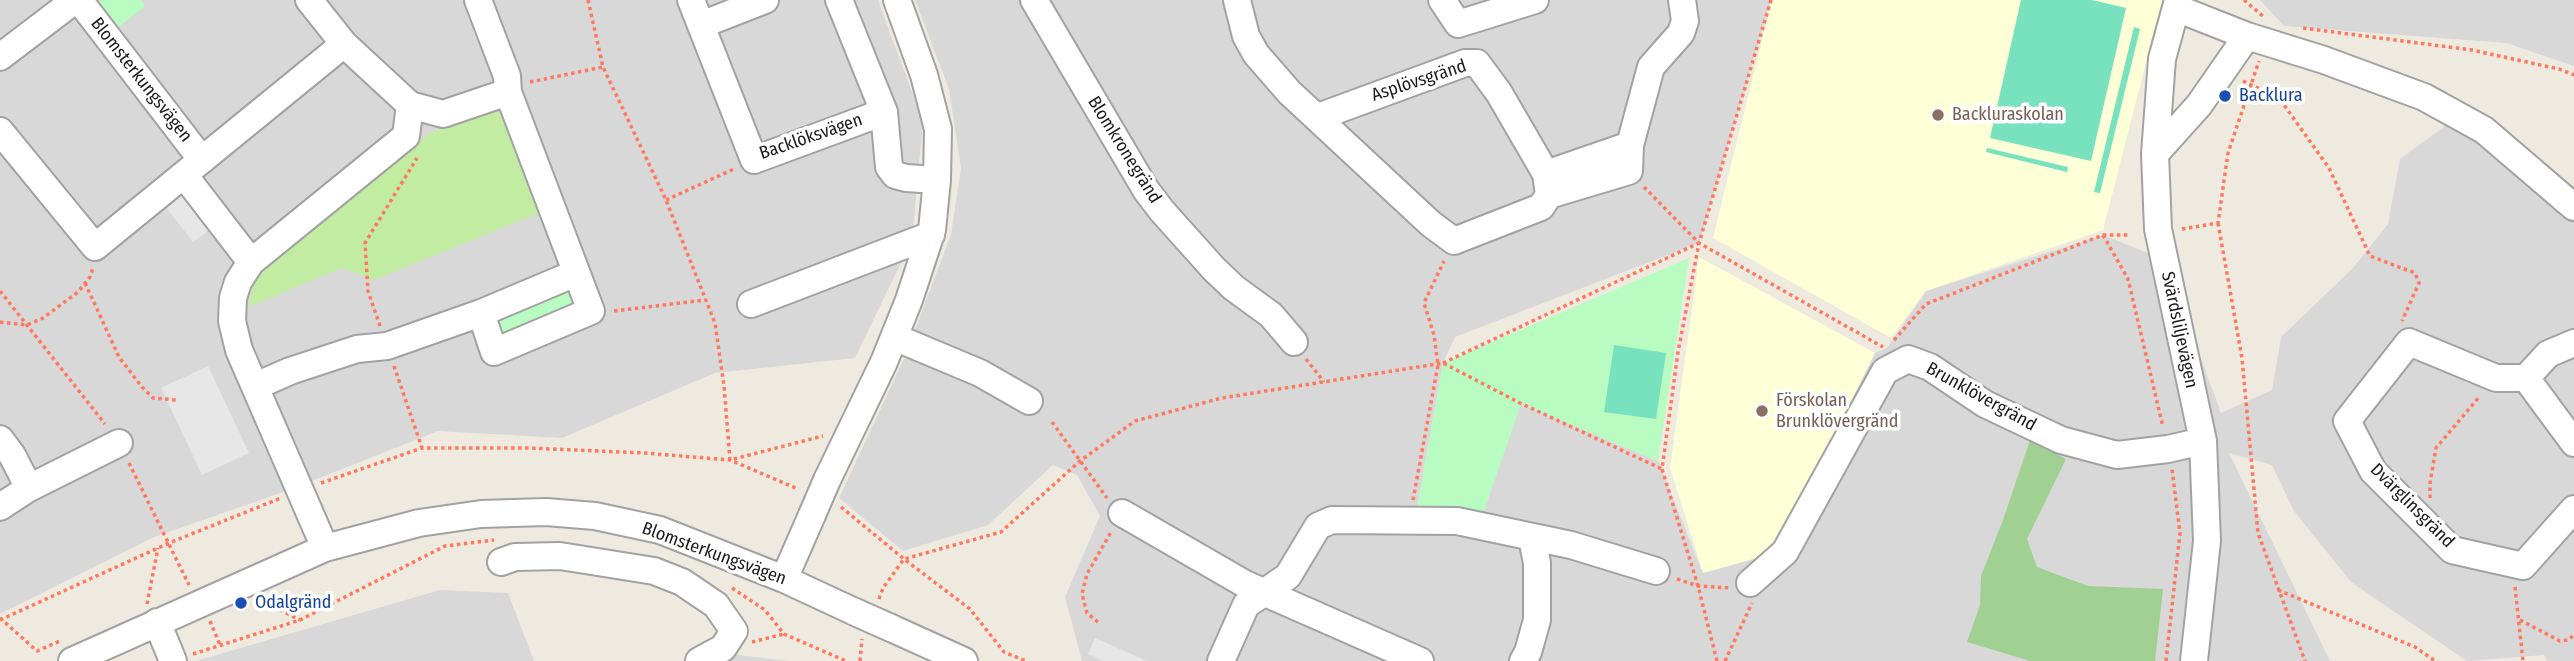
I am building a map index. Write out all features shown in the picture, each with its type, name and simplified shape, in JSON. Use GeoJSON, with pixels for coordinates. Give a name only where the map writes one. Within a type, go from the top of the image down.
{"type":"FeatureCollection","features":[{"type":"Feature","properties":{"kind":"street","name":"Blomsterkungsvägen"},"geometry":{"type":"LineString","coordinates":[[0,57],[77,0],[193,167],[251,262]]}},
{"type":"Feature","properties":{"kind":"street"},"geometry":{"type":"LineString","coordinates":[[309,0],[344,44],[410,105],[443,114],[508,92]]}},
{"type":"Feature","properties":{"kind":"street"},"geometry":{"type":"LineString","coordinates":[[478,0],[507,76],[508,92],[591,311],[494,352],[481,313]]}},
{"type":"Feature","properties":{"kind":"street","name":"Backlöksvägen"},"geometry":{"type":"LineString","coordinates":[[691,0],[754,159],[885,122]]}},
{"type":"Feature","properties":{"kind":"street"},"geometry":{"type":"LineString","coordinates":[[701,25],[765,0]]}},
{"type":"Feature","properties":{"kind":"street","name":"Backlöksvägen"},"geometry":{"type":"LineString","coordinates":[[839,0],[885,122],[886,158],[889,167],[895,175],[906,178],[937,180]]}},
{"type":"Feature","properties":{"kind":"street"},"geometry":{"type":"LineString","coordinates":[[784,579],[894,337],[930,235],[937,180],[938,129],[934,105],[897,0]]}},
{"type":"Feature","properties":{"kind":"street","name":"Blomkronegränd"},"geometry":{"type":"LineString","coordinates":[[1034,0],[1146,190],[1200,254],[1234,288],[1271,315],[1294,342]]}},
{"type":"Feature","properties":{"kind":"street"},"geometry":{"type":"LineString","coordinates":[[1237,0],[1246,36],[1256,54],[1289,92],[1431,224],[1454,241],[1541,207],[1548,185],[1630,158],[1651,68],[1681,33],[1685,21],[1682,0]]}},
{"type":"Feature","properties":{"kind":"street"},"geometry":{"type":"LineString","coordinates":[[1442,0],[1458,24],[1535,0]]}},
{"type":"Feature","properties":{"kind":"street"},"geometry":{"type":"LineString","coordinates":[[2177,4],[2424,97],[2484,130],[2574,207]]}},
{"type":"Feature","properties":{"kind":"street","name":"Svärdsliljevägen"},"geometry":{"type":"LineString","coordinates":[[2177,4],[2162,59],[2155,154],[2158,229],[2203,441],[2207,541],[2194,661]]}},
{"type":"Feature","properties":{"kind":"street"},"geometry":{"type":"LineString","coordinates":[[2155,154],[2199,105],[2221,73],[2262,35]]}},
{"type":"Feature","properties":{"kind":"street","name":"Blomsterkungsvägen"},"geometry":{"type":"LineString","coordinates":[[94,247],[344,44]]}},
{"type":"Feature","properties":{"kind":"street","name":"Asplövsgränd"},"geometry":{"type":"LineString","coordinates":[[1318,117],[1465,63],[1477,63],[1499,93],[1548,185]]}},
{"type":"Feature","properties":{"kind":"street"},"geometry":{"type":"LineString","coordinates":[[325,548],[239,350],[232,321],[236,290],[251,262],[406,136],[410,105]]}},
{"type":"Feature","properties":{"kind":"street"},"geometry":{"type":"LineString","coordinates":[[0,131],[94,247]]}},
{"type":"Feature","properties":{"kind":"street"},"geometry":{"type":"LineString","coordinates":[[751,304],[930,235]]}},
{"type":"Feature","properties":{"kind":"street"},"geometry":{"type":"LineString","coordinates":[[256,386],[290,371],[356,349],[387,346],[481,313],[576,273]]}},
{"type":"Feature","properties":{"kind":"street"},"geometry":{"type":"LineString","coordinates":[[894,337],[980,373],[1029,401]]}},
{"type":"Feature","properties":{"kind":"street"},"geometry":{"type":"LineString","coordinates":[[2409,342],[2496,377],[2526,378],[2549,354],[2574,343]]}},
{"type":"Feature","properties":{"kind":"street","name":"Dvärglinsgränd"},"geometry":{"type":"LineString","coordinates":[[2409,342],[2347,421],[2373,471],[2452,550],[2515,564]]}},
{"type":"Feature","properties":{"kind":"street","name":"Brunklövergränd"},"geometry":{"type":"LineString","coordinates":[[1750,583],[1785,552],[1885,371],[1908,359],[1930,367],[1985,404],[2061,440],[2117,455],[2168,449],[2203,441]]}},
{"type":"Feature","properties":{"kind":"street"},"geometry":{"type":"LineString","coordinates":[[2526,378],[2574,443]]}},
{"type":"Feature","properties":{"kind":"street"},"geometry":{"type":"LineString","coordinates":[[0,439],[12,455],[29,488]]}},
{"type":"Feature","properties":{"kind":"street"},"geometry":{"type":"LineString","coordinates":[[0,507],[29,488],[119,443]]}},
{"type":"Feature","properties":{"kind":"street"},"geometry":{"type":"LineString","coordinates":[[2515,564],[2523,566],[2574,509]]}},
{"type":"Feature","properties":{"kind":"street","name":"Blomsterkungsvägen"},"geometry":{"type":"LineString","coordinates":[[71,650],[325,548],[419,523],[481,514],[546,512],[595,516],[660,530],[784,579],[860,622],[891,628],[964,661]]}},
{"type":"Feature","properties":{"kind":"street"},"geometry":{"type":"LineString","coordinates":[[1122,513],[1245,584],[1420,661]]}},
{"type":"Feature","properties":{"kind":"street"},"geometry":{"type":"LineString","coordinates":[[1221,661],[1246,605],[1288,576],[1318,526],[1332,520],[1457,521],[1571,545],[1656,571]]}},
{"type":"Feature","properties":{"kind":"street"},"geometry":{"type":"LineString","coordinates":[[1522,661],[1528,652],[1536,620],[1536,562],[1532,538]]}},
{"type":"Feature","properties":{"kind":"street"},"geometry":{"type":"LineString","coordinates":[[504,551],[515,557],[560,556],[654,571],[682,582],[716,605],[734,631],[723,648],[699,661]]}},
{"type":"Feature","properties":{"kind":"street"},"geometry":{"type":"LineString","coordinates":[[151,618],[173,661]]}},
{"type":"Feature","properties":{"kind":"path"},"geometry":{"type":"LineString","coordinates":[[588,0],[603,66],[666,200],[715,323],[723,374],[730,460],[850,429]]}},
{"type":"Feature","properties":{"kind":"path"},"geometry":{"type":"LineString","coordinates":[[1717,661],[1698,586],[1662,469],[1678,352],[1699,243],[1771,0]]}},
{"type":"Feature","properties":{"kind":"path"},"geometry":{"type":"LineString","coordinates":[[2244,0],[2262,35],[2228,153],[2218,223],[2242,358],[2258,533],[2305,661]]}},
{"type":"Feature","properties":{"kind":"path"},"geometry":{"type":"LineString","coordinates":[[2297,27],[2472,50],[2559,69],[2574,75]]}},
{"type":"Feature","properties":{"kind":"path"},"geometry":{"type":"LineString","coordinates":[[508,92],[525,83],[603,66]]}},
{"type":"Feature","properties":{"kind":"path"},"geometry":{"type":"LineString","coordinates":[[2221,73],[2279,98],[2329,167],[2370,256],[2415,273],[2419,283],[2400,324],[2409,342]]}},
{"type":"Feature","properties":{"kind":"path"},"geometry":{"type":"LineString","coordinates":[[422,149],[365,243],[368,291],[422,448]]}},
{"type":"Feature","properties":{"kind":"path"},"geometry":{"type":"LineString","coordinates":[[1630,158],[1699,243],[1886,348],[1926,304],[2103,234],[2129,235]]}},
{"type":"Feature","properties":{"kind":"path"},"geometry":{"type":"LineString","coordinates":[[666,200],[754,159]]}},
{"type":"Feature","properties":{"kind":"path"},"geometry":{"type":"LineString","coordinates":[[2182,229],[2218,223]]}},
{"type":"Feature","properties":{"kind":"path"},"geometry":{"type":"LineString","coordinates":[[1409,519],[1438,365],[1434,335],[1424,303],[1454,241]]}},
{"type":"Feature","properties":{"kind":"path"},"geometry":{"type":"LineString","coordinates":[[878,599],[904,559],[1001,532],[1080,461],[1135,421],[1222,398],[1438,365],[1699,243]]}},
{"type":"Feature","properties":{"kind":"path"},"geometry":{"type":"LineString","coordinates":[[0,322],[27,325],[78,292],[90,276],[95,261],[94,247]]}},
{"type":"Feature","properties":{"kind":"path"},"geometry":{"type":"LineString","coordinates":[[85,283],[119,357],[142,387],[153,398],[176,400]]}},
{"type":"Feature","properties":{"kind":"path"},"geometry":{"type":"LineString","coordinates":[[0,291],[119,443],[169,543],[0,619],[37,651],[51,643],[71,650]]}},
{"type":"Feature","properties":{"kind":"path"},"geometry":{"type":"LineString","coordinates":[[591,311],[602,313],[705,300]]}},
{"type":"Feature","properties":{"kind":"path"},"geometry":{"type":"LineString","coordinates":[[1294,342],[1324,382]]}},
{"type":"Feature","properties":{"kind":"path"},"geometry":{"type":"LineString","coordinates":[[1444,363],[1520,404],[1662,469]]}},
{"type":"Feature","properties":{"kind":"path"},"geometry":{"type":"LineString","coordinates":[[2429,527],[2432,524],[2430,483],[2436,448],[2496,377]]}},
{"type":"Feature","properties":{"kind":"path"},"geometry":{"type":"LineString","coordinates":[[1052,422],[1100,490],[1122,513],[1087,574],[1082,594],[1087,613],[1098,621]]}},
{"type":"Feature","properties":{"kind":"path"},"geometry":{"type":"LineString","coordinates":[[173,661],[300,620],[444,545],[481,540],[504,551]]}},
{"type":"Feature","properties":{"kind":"path"},"geometry":{"type":"LineString","coordinates":[[151,618],[158,548]]}},
{"type":"Feature","properties":{"kind":"path"},"geometry":{"type":"LineString","coordinates":[[2515,564],[2515,604],[2523,661]]}},
{"type":"Feature","properties":{"kind":"path"},"geometry":{"type":"LineString","coordinates":[[1656,571],[1698,586],[1727,589],[1750,583],[1752,606],[1725,661]]}},
{"type":"Feature","properties":{"kind":"path"},"geometry":{"type":"LineString","coordinates":[[731,587],[765,610],[783,634],[846,661]]}},
{"type":"Feature","properties":{"kind":"path"},"geometry":{"type":"LineString","coordinates":[[2277,590],[2415,646],[2435,661]]}},
{"type":"Feature","properties":{"kind":"path"},"geometry":{"type":"LineString","coordinates":[[257,598],[300,620]]}},
{"type":"Feature","properties":{"kind":"path"},"geometry":{"type":"LineString","coordinates":[[199,626],[220,615]]}},
{"type":"Feature","properties":{"kind":"path"},"geometry":{"type":"LineString","coordinates":[[2519,620],[2560,641],[2568,640],[2574,635]]}},
{"type":"Feature","properties":{"kind":"path"},"geometry":{"type":"LineString","coordinates":[[860,622],[860,661]]}},
{"type":"Feature","properties":{"kind":"path"},"geometry":{"type":"LineString","coordinates":[[734,631],[755,643],[783,634]]}},
{"type":"Feature","properties":{"kind":"shaded area"},"geometry":{"type":"Polygon","coordinates":[[[0,0],[878,0],[923,122],[912,240],[855,358],[715,373],[562,438],[438,431],[289,490],[154,537],[0,614],[0,0]]]}},
{"type":"Feature","properties":{"kind":"shaded area"},"geometry":{"type":"Polygon","coordinates":[[[915,0],[1771,0],[1699,243],[1455,337],[1443,363],[1416,514],[1482,517],[1520,403],[1658,461],[1703,573],[1775,552],[1875,353],[1887,348],[1926,291],[2103,235],[2165,260],[2221,413],[2272,390],[2281,337],[2353,268],[2388,224],[2400,159],[2453,120],[2574,188],[2574,661],[2547,661],[2544,655],[2467,661],[2351,582],[2294,511],[2272,465],[2229,453],[2330,661],[1082,661],[1065,597],[1100,516],[1077,475],[1053,465],[988,525],[903,551],[839,498],[903,361],[951,235],[961,168],[949,89],[915,0]]]}},
{"type":"Feature","properties":{"kind":"shaded area","name":"Backluraskolan"},"geometry":{"type":"Polygon","coordinates":[[[1772,0],[2162,0],[2103,230],[1926,291],[1891,338],[1713,238],[1772,0]]]}},
{"type":"Feature","properties":{"kind":"shaded area"},"geometry":{"type":"Polygon","coordinates":[[[2260,0],[2574,0],[2574,66],[2506,43],[2284,26],[2260,0]]]}},
{"type":"Feature","properties":{"kind":"shaded area"},"geometry":{"type":"Polygon","coordinates":[[[184,175],[220,222],[193,242],[157,196],[184,175]]]}},
{"type":"Feature","properties":{"kind":"shaded area","name":"Förskolan Brunklövergränd"},"geometry":{"type":"Polygon","coordinates":[[[1699,257],[1875,353],[1775,553],[1703,573],[1670,468],[1699,257]]]}},
{"type":"Feature","properties":{"kind":"shaded area"},"geometry":{"type":"Polygon","coordinates":[[[208,366],[249,453],[202,475],[161,388],[208,366]]]}},
{"type":"Feature","properties":{"kind":"shaded area"},"geometry":{"type":"Polygon","coordinates":[[[440,590],[508,593],[534,661],[196,661],[440,590]]]}},
{"type":"Feature","properties":{"kind":"shaded area"},"geometry":{"type":"Polygon","coordinates":[[[1095,638],[1147,661],[1104,661],[1088,654],[1095,638]]]}},
{"type":"Feature","properties":{"kind":"shaded area"},"geometry":{"type":"Polygon","coordinates":[[[737,655],[789,661],[721,661],[737,655]]]}},
{"type":"Feature","properties":{"kind":"green space"},"geometry":{"type":"Polygon","coordinates":[[[141,0],[145,6],[119,27],[99,2],[141,0]]]}},
{"type":"Feature","properties":{"kind":"green space"},"geometry":{"type":"Polygon","coordinates":[[[2021,0],[2092,0],[2126,8],[2091,161],[1990,138],[2021,0]]]}},
{"type":"Feature","properties":{"kind":"green space"},"geometry":{"type":"Polygon","coordinates":[[[2134,27],[2140,29],[2100,193],[2094,192],[2134,27]]]}},
{"type":"Feature","properties":{"kind":"green space"},"geometry":{"type":"Polygon","coordinates":[[[502,105],[546,210],[374,280],[342,268],[248,307],[254,284],[267,264],[424,137],[459,117],[502,105]]]}},
{"type":"Feature","properties":{"kind":"green space"},"geometry":{"type":"Polygon","coordinates":[[[1987,148],[2068,167],[2067,172],[1986,152],[1987,148]]]}},
{"type":"Feature","properties":{"kind":"green space"},"geometry":{"type":"Polygon","coordinates":[[[1689,258],[1658,461],[1521,404],[1482,517],[1416,515],[1443,363],[1689,258]]]}},
{"type":"Feature","properties":{"kind":"green space"},"geometry":{"type":"Polygon","coordinates":[[[573,281],[584,309],[503,342],[492,314],[573,281]]]}},
{"type":"Feature","properties":{"kind":"green space"},"geometry":{"type":"Polygon","coordinates":[[[1614,345],[1666,353],[1656,419],[1604,412],[1614,345]]]}},
{"type":"Feature","properties":{"kind":"green space"},"geometry":{"type":"Polygon","coordinates":[[[2030,440],[2066,459],[2027,539],[2037,567],[2088,586],[2163,589],[2155,661],[2030,661],[1967,642],[1980,605],[1981,576],[2030,440]]]}},
{"type":"Feature","properties":{"kind":"place","name":"Backlura"},"geometry":{"type":"Point","coordinates":[2225,96]}},
{"type":"Feature","properties":{"kind":"place","name":"Backluraskolan"},"geometry":{"type":"Point","coordinates":[1938,115]}},
{"type":"Feature","properties":{"kind":"place","name":"Förskolan Brunklövergränd"},"geometry":{"type":"Point","coordinates":[1762,411]}},
{"type":"Feature","properties":{"kind":"place","name":"Odalgränd"},"geometry":{"type":"Point","coordinates":[241,603]}}]}
